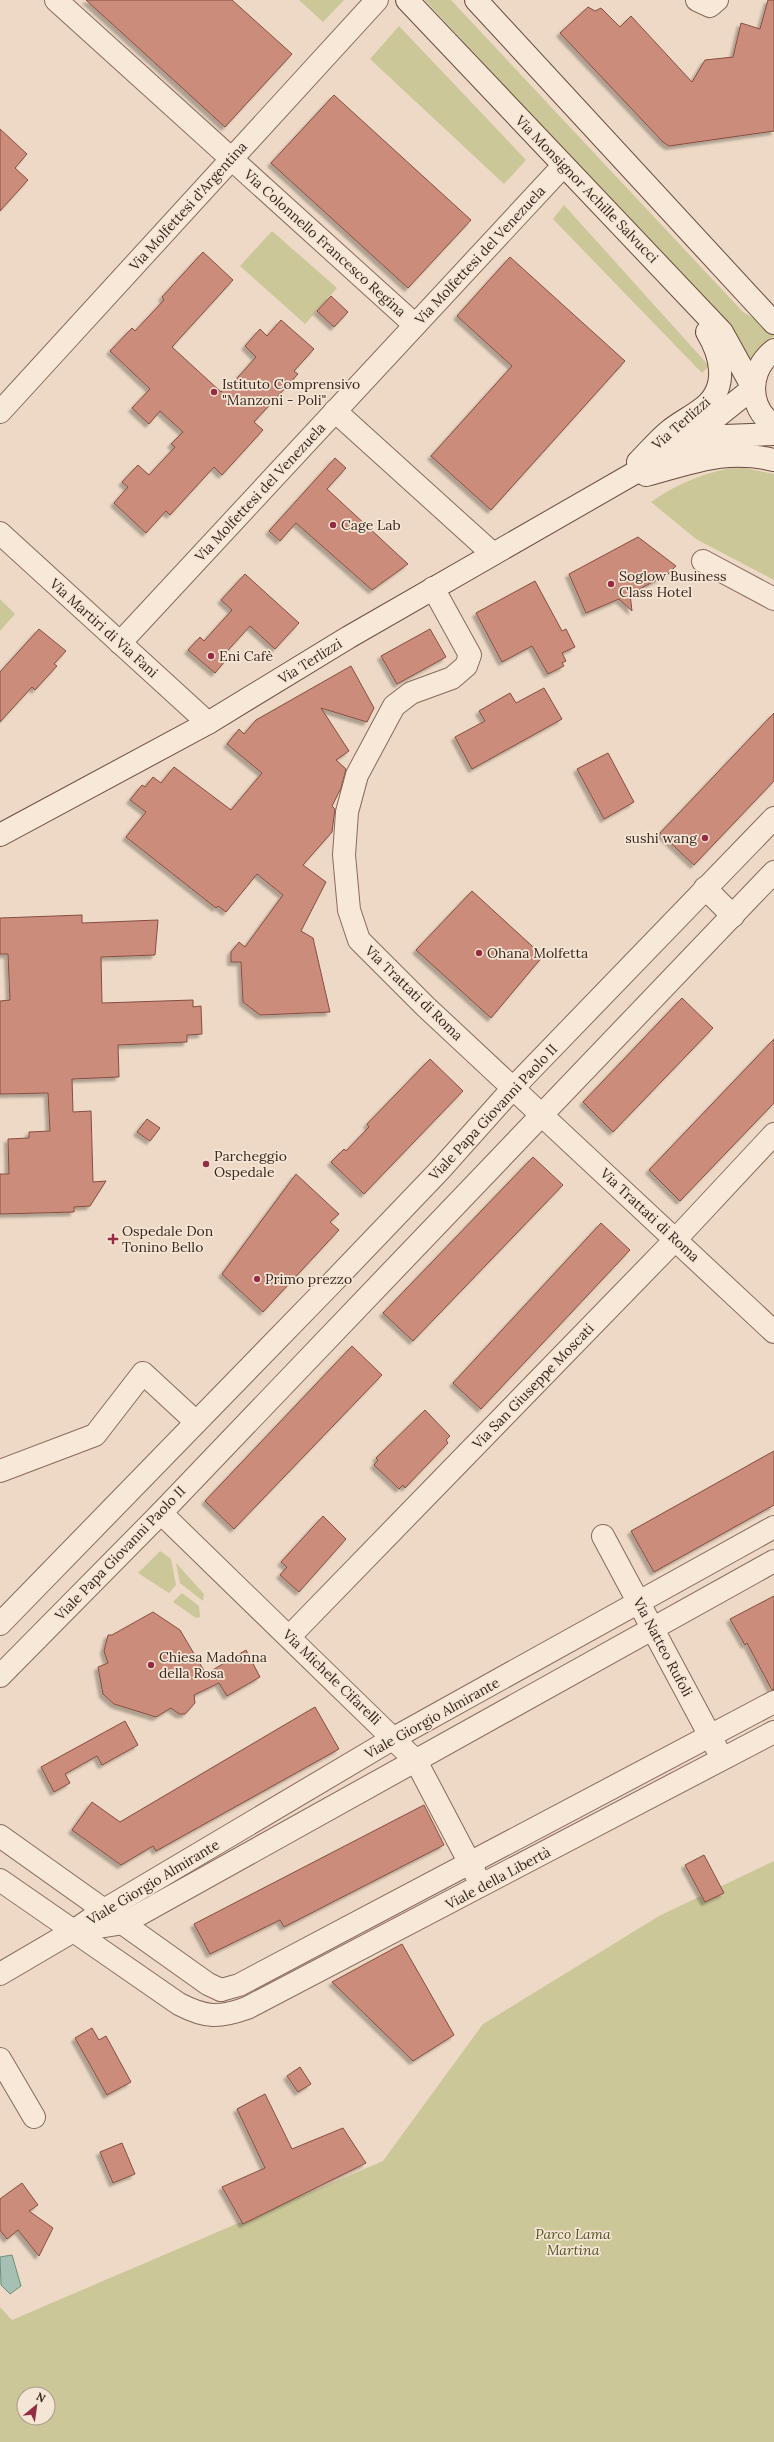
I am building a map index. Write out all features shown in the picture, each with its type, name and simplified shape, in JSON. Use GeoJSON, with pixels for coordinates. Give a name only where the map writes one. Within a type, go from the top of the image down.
{"type":"FeatureCollection","features":[{"type":"Feature","properties":{"kind":"street","name":"Via Colonnello Francesco Regina"},"geometry":{"type":"LineString","coordinates":[[56,0],[415,325]]}},
{"type":"Feature","properties":{"kind":"street","name":"Via Molfettesi d'Argentina"},"geometry":{"type":"LineString","coordinates":[[0,412],[377,0]]}},
{"type":"Feature","properties":{"kind":"street","name":"Via Monsignor Achille Salvucci"},"geometry":{"type":"LineString","coordinates":[[407,0],[722,332],[753,388],[760,412],[774,426]]}},
{"type":"Feature","properties":{"kind":"street"},"geometry":{"type":"LineString","coordinates":[[476,0],[773,319]]}},
{"type":"Feature","properties":{"kind":"street"},"geometry":{"type":"LineString","coordinates":[[696,0],[710,6],[717,0]]}},
{"type":"Feature","properties":{"kind":"street","name":"Via Molfettesi del Venezuela"},"geometry":{"type":"LineString","coordinates":[[120,643],[563,166]]}},
{"type":"Feature","properties":{"kind":"street","name":"Via Terlizzi"},"geometry":{"type":"LineString","coordinates":[[618,482],[668,432],[706,406],[718,390],[722,373],[716,346],[683,290]]}},
{"type":"Feature","properties":{"kind":"street"},"geometry":{"type":"LineString","coordinates":[[753,388],[756,372],[765,357],[774,350]]}},
{"type":"Feature","properties":{"kind":"street","name":"Via Terlizzi"},"geometry":{"type":"LineString","coordinates":[[0,835],[208,724],[432,588],[678,448],[753,388]]}},
{"type":"Feature","properties":{"kind":"street"},"geometry":{"type":"LineString","coordinates":[[335,411],[493,554]]}},
{"type":"Feature","properties":{"kind":"street","name":"Via Terlizzi"},"geometry":{"type":"LineString","coordinates":[[678,448],[724,436],[774,434]]}},
{"type":"Feature","properties":{"kind":"street","name":"Via Terlizzi"},"geometry":{"type":"LineString","coordinates":[[618,482],[722,455],[752,455],[774,460]]}},
{"type":"Feature","properties":{"kind":"street","name":"Via Martiri di Via Fani"},"geometry":{"type":"LineString","coordinates":[[0,533],[208,724]]}},
{"type":"Feature","properties":{"kind":"street"},"geometry":{"type":"LineString","coordinates":[[703,561],[774,599]]}},
{"type":"Feature","properties":{"kind":"street","name":"Via Trattati di Roma"},"geometry":{"type":"LineString","coordinates":[[432,588],[470,655],[466,666],[452,678],[411,693],[394,706],[357,775],[347,812],[344,855],[349,910],[359,940],[426,1007],[543,1114],[774,1332]]}},
{"type":"Feature","properties":{"kind":"street","name":"Viale Papa Giovanni Paolo II"},"geometry":{"type":"LineString","coordinates":[[0,1624],[328,1288],[439,1171],[514,1087],[774,818]]}},
{"type":"Feature","properties":{"kind":"street","name":"Viale Papa Giovanni Paolo II"},"geometry":{"type":"LineString","coordinates":[[0,1676],[160,1513],[774,872]]}},
{"type":"Feature","properties":{"kind":"street"},"geometry":{"type":"LineString","coordinates":[[705,888],[733,916]]}},
{"type":"Feature","properties":{"kind":"street","name":"Via San Giuseppe Moscati"},"geometry":{"type":"LineString","coordinates":[[290,1636],[676,1239],[774,1134]]}},
{"type":"Feature","properties":{"kind":"street"},"geometry":{"type":"LineString","coordinates":[[328,1288],[353,1311]]}},
{"type":"Feature","properties":{"kind":"street"},"geometry":{"type":"LineString","coordinates":[[0,1471],[95,1435],[143,1373],[196,1422]]}},
{"type":"Feature","properties":{"kind":"street"},"geometry":{"type":"LineString","coordinates":[[213,1406],[239,1430]]}},
{"type":"Feature","properties":{"kind":"street","name":"Via Michele Cifarelli"},"geometry":{"type":"LineString","coordinates":[[160,1513],[290,1636],[416,1760],[482,1886]]}},
{"type":"Feature","properties":{"kind":"street","name":"Viale Giorgio Almirante"},"geometry":{"type":"LineString","coordinates":[[75,1930],[104,1910],[394,1738],[774,1527]]}},
{"type":"Feature","properties":{"kind":"street","name":"Via Natteo Rufoli"},"geometry":{"type":"LineString","coordinates":[[603,1536],[722,1759]]}},
{"type":"Feature","properties":{"kind":"street","name":"Viale Giorgio Almirante"},"geometry":{"type":"LineString","coordinates":[[75,1930],[124,1923],[774,1562]]}},
{"type":"Feature","properties":{"kind":"street","name":"Viale della Libertà"},"geometry":{"type":"LineString","coordinates":[[222,1990],[239,1985],[774,1702]]}},
{"type":"Feature","properties":{"kind":"street","name":"Viale della Libertà"},"geometry":{"type":"LineString","coordinates":[[218,2016],[248,2008],[774,1732]]}},
{"type":"Feature","properties":{"kind":"street"},"geometry":{"type":"LineString","coordinates":[[0,1836],[208,1984],[222,1990],[218,2016],[197,2013],[178,2004],[75,1930],[0,1880]]}},
{"type":"Feature","properties":{"kind":"street"},"geometry":{"type":"LineString","coordinates":[[0,1974],[75,1930]]}},
{"type":"Feature","properties":{"kind":"street"},"geometry":{"type":"LineString","coordinates":[[0,2059],[34,2117]]}},
{"type":"Feature","properties":{"kind":"green space"},"geometry":{"type":"Polygon","coordinates":[[[299,0],[344,0],[323,22],[299,0]]]}},
{"type":"Feature","properties":{"kind":"green space"},"geometry":{"type":"Polygon","coordinates":[[[425,0],[451,0],[743,312],[774,331],[774,336],[759,348],[748,364],[727,327],[425,0]]]}},
{"type":"Feature","properties":{"kind":"green space"},"geometry":{"type":"Polygon","coordinates":[[[399,26],[526,160],[504,184],[370,59],[399,26]]]}},
{"type":"Feature","properties":{"kind":"green space"},"geometry":{"type":"Polygon","coordinates":[[[564,205],[709,366],[702,373],[553,219],[564,205]]]}},
{"type":"Feature","properties":{"kind":"green space"},"geometry":{"type":"Polygon","coordinates":[[[272,231],[337,288],[305,324],[240,266],[272,231]]]}},
{"type":"Feature","properties":{"kind":"green space"},"geometry":{"type":"Polygon","coordinates":[[[740,467],[774,474],[774,580],[696,539],[651,502],[661,495],[693,479],[716,471],[740,467]]]}},
{"type":"Feature","properties":{"kind":"green space"},"geometry":{"type":"Polygon","coordinates":[[[0,599],[15,614],[0,631],[0,599]]]}},
{"type":"Feature","properties":{"kind":"green space"},"geometry":{"type":"Polygon","coordinates":[[[160,1551],[171,1559],[176,1585],[169,1593],[138,1573],[160,1551]]]}},
{"type":"Feature","properties":{"kind":"green space"},"geometry":{"type":"Polygon","coordinates":[[[176,1563],[204,1594],[203,1601],[180,1583],[176,1563]]]}},
{"type":"Feature","properties":{"kind":"green space"},"geometry":{"type":"Polygon","coordinates":[[[182,1593],[199,1606],[200,1617],[196,1618],[173,1602],[182,1593]]]}},
{"type":"Feature","properties":{"kind":"green space","name":"Parco Lama Martina"},"geometry":{"type":"Polygon","coordinates":[[[774,1861],[774,2442],[0,2442],[0,2307],[12,2320],[383,2161],[483,2024],[659,1916],[774,1861]]]}},
{"type":"Feature","properties":{"kind":"shaded area"},"geometry":{"type":"Polygon","coordinates":[[[12,2255],[21,2286],[10,2294],[1,2285],[0,2257],[12,2255]]]}},
{"type":"Feature","properties":{"kind":"building"},"geometry":{"type":"Polygon","coordinates":[[[86,0],[232,0],[292,54],[225,127],[86,0]]]}},
{"type":"Feature","properties":{"kind":"building"},"geometry":{"type":"Polygon","coordinates":[[[768,0],[774,0],[774,131],[669,146],[663,142],[560,33],[588,7],[595,11],[601,8],[620,27],[631,16],[692,82],[705,60],[733,57],[741,23],[760,29],[768,0]]]}},
{"type":"Feature","properties":{"kind":"building"},"geometry":{"type":"Polygon","coordinates":[[[334,95],[471,220],[408,288],[271,163],[334,95]]]}},
{"type":"Feature","properties":{"kind":"building"},"geometry":{"type":"Polygon","coordinates":[[[0,129],[27,154],[15,168],[28,180],[0,211],[0,129]]]}},
{"type":"Feature","properties":{"kind":"building","name":"Istituto Comprensivo \"Manzoni - Poli\""},"geometry":{"type":"Polygon","coordinates":[[[203,252],[233,280],[172,347],[221,392],[229,383],[231,385],[256,357],[245,346],[260,329],[267,336],[281,320],[314,349],[294,371],[298,374],[254,422],[263,430],[222,475],[214,467],[170,515],[166,511],[146,533],[114,503],[128,487],[122,482],[138,465],[149,475],[175,447],[171,444],[183,432],[160,411],[149,424],[132,408],[150,389],[110,351],[132,328],[135,331],[164,300],[162,297],[203,252]]]}},
{"type":"Feature","properties":{"kind":"building"},"geometry":{"type":"Polygon","coordinates":[[[510,257],[625,361],[491,510],[431,456],[512,366],[457,316],[510,257]]]}},
{"type":"Feature","properties":{"kind":"building"},"geometry":{"type":"Polygon","coordinates":[[[331,296],[348,312],[334,327],[317,311],[331,296]]]}},
{"type":"Feature","properties":{"kind":"building","name":"Cage Lab"},"geometry":{"type":"Polygon","coordinates":[[[335,458],[346,468],[327,489],[408,564],[372,590],[296,523],[280,541],[269,531],[335,458]]]}},
{"type":"Feature","properties":{"kind":"building","name":"Soglow Business Class Hotel"},"geometry":{"type":"Polygon","coordinates":[[[638,537],[676,566],[668,574],[630,594],[632,611],[619,599],[586,613],[569,574],[638,537]]]}},
{"type":"Feature","properties":{"kind":"building"},"geometry":{"type":"Polygon","coordinates":[[[245,574],[299,623],[275,649],[250,626],[222,657],[226,660],[215,673],[188,650],[200,637],[204,641],[232,610],[221,600],[245,574]]]}},
{"type":"Feature","properties":{"kind":"building"},"geometry":{"type":"Polygon","coordinates":[[[535,581],[562,631],[566,629],[575,647],[562,653],[566,661],[562,663],[564,666],[548,674],[532,646],[502,662],[476,613],[535,581]]]}},
{"type":"Feature","properties":{"kind":"building"},"geometry":{"type":"Polygon","coordinates":[[[39,629],[66,651],[54,664],[57,666],[35,690],[32,687],[0,722],[0,672],[39,629]]]}},
{"type":"Feature","properties":{"kind":"building"},"geometry":{"type":"Polygon","coordinates":[[[430,629],[446,657],[397,684],[381,656],[430,629]]]}},
{"type":"Feature","properties":{"kind":"building"},"geometry":{"type":"Polygon","coordinates":[[[351,666],[374,708],[367,722],[321,708],[349,751],[336,760],[346,769],[341,788],[332,806],[335,809],[332,832],[303,865],[326,882],[301,931],[313,938],[330,1012],[260,1015],[243,1002],[241,962],[231,962],[231,952],[239,942],[245,947],[283,895],[257,874],[226,912],[218,906],[216,908],[126,837],[146,812],[130,800],[142,785],[145,787],[153,777],[161,783],[174,767],[231,810],[262,773],[227,744],[239,729],[244,734],[256,720],[351,666]]]}},
{"type":"Feature","properties":{"kind":"building"},"geometry":{"type":"Polygon","coordinates":[[[544,688],[562,719],[472,769],[455,737],[485,721],[479,711],[510,693],[516,703],[544,688]]]}},
{"type":"Feature","properties":{"kind":"building"},"geometry":{"type":"Polygon","coordinates":[[[774,713],[774,781],[694,865],[660,833],[774,713]]]}},
{"type":"Feature","properties":{"kind":"building"},"geometry":{"type":"Polygon","coordinates":[[[608,753],[634,802],[604,819],[577,769],[608,753]]]}},
{"type":"Feature","properties":{"kind":"building","name":"Ohana Molfetta"},"geometry":{"type":"Polygon","coordinates":[[[472,891],[543,956],[491,1018],[416,950],[472,891]]]}},
{"type":"Feature","properties":{"kind":"building"},"geometry":{"type":"Polygon","coordinates":[[[82,915],[82,923],[158,920],[155,955],[101,957],[102,1003],[193,1000],[193,1007],[201,1006],[202,1034],[187,1035],[187,1042],[118,1045],[119,1077],[72,1079],[73,1112],[91,1111],[93,1182],[106,1181],[90,1206],[74,1207],[74,1212],[0,1214],[0,1174],[9,1174],[8,1139],[29,1138],[29,1132],[50,1131],[48,1093],[0,1094],[0,1001],[10,1000],[8,954],[0,954],[0,918],[82,915]]]}},
{"type":"Feature","properties":{"kind":"building"},"geometry":{"type":"Polygon","coordinates":[[[682,998],[713,1028],[613,1132],[583,1102],[682,998]]]}},
{"type":"Feature","properties":{"kind":"building"},"geometry":{"type":"Polygon","coordinates":[[[774,1039],[774,1103],[680,1201],[649,1170],[774,1039]]]}},
{"type":"Feature","properties":{"kind":"building"},"geometry":{"type":"Polygon","coordinates":[[[430,1059],[463,1091],[364,1194],[331,1162],[344,1149],[346,1151],[369,1127],[367,1124],[430,1059]]]}},
{"type":"Feature","properties":{"kind":"building"},"geometry":{"type":"Polygon","coordinates":[[[147,1119],[160,1128],[150,1141],[137,1132],[147,1119]]]}},
{"type":"Feature","properties":{"kind":"building"},"geometry":{"type":"Polygon","coordinates":[[[533,1157],[563,1185],[413,1341],[383,1313],[533,1157]]]}},
{"type":"Feature","properties":{"kind":"building"},"geometry":{"type":"Polygon","coordinates":[[[296,1174],[339,1214],[330,1222],[339,1230],[263,1312],[222,1274],[296,1174]]]}},
{"type":"Feature","properties":{"kind":"building"},"geometry":{"type":"Polygon","coordinates":[[[601,1223],[630,1250],[481,1409],[453,1383],[601,1223]]]}},
{"type":"Feature","properties":{"kind":"building"},"geometry":{"type":"Polygon","coordinates":[[[352,1346],[382,1375],[234,1529],[205,1501],[352,1346]]]}},
{"type":"Feature","properties":{"kind":"building"},"geometry":{"type":"Polygon","coordinates":[[[425,1410],[450,1436],[446,1440],[448,1443],[405,1488],[403,1485],[399,1489],[374,1465],[378,1460],[376,1458],[425,1410]]]}},
{"type":"Feature","properties":{"kind":"building"},"geometry":{"type":"Polygon","coordinates":[[[774,1451],[774,1505],[654,1572],[631,1531],[774,1451]]]}},
{"type":"Feature","properties":{"kind":"building"},"geometry":{"type":"Polygon","coordinates":[[[323,1516],[346,1539],[299,1592],[280,1575],[287,1567],[281,1562],[323,1516]]]}},
{"type":"Feature","properties":{"kind":"building"},"geometry":{"type":"Polygon","coordinates":[[[774,1596],[774,1690],[772,1690],[747,1643],[745,1645],[730,1619],[774,1596]]]}},
{"type":"Feature","properties":{"kind":"building","name":"Chiesa Madonna della Rosa"},"geometry":{"type":"Polygon","coordinates":[[[153,1612],[180,1630],[206,1674],[246,1650],[260,1677],[227,1696],[219,1683],[194,1695],[195,1703],[185,1714],[179,1714],[171,1708],[156,1717],[114,1704],[103,1694],[98,1667],[108,1663],[104,1651],[108,1635],[112,1635],[153,1612]]]}},
{"type":"Feature","properties":{"kind":"building"},"geometry":{"type":"Polygon","coordinates":[[[315,1707],[339,1749],[156,1851],[153,1846],[121,1865],[72,1830],[92,1802],[120,1822],[315,1707]]]}},
{"type":"Feature","properties":{"kind":"building"},"geometry":{"type":"Polygon","coordinates":[[[125,1721],[138,1745],[102,1765],[97,1756],[65,1774],[70,1783],[54,1792],[41,1767],[125,1721]]]}},
{"type":"Feature","properties":{"kind":"building"},"geometry":{"type":"Polygon","coordinates":[[[424,1805],[444,1845],[284,1927],[280,1920],[210,1954],[194,1924],[424,1805]]]}},
{"type":"Feature","properties":{"kind":"building"},"geometry":{"type":"Polygon","coordinates":[[[704,1855],[724,1893],[705,1902],[685,1865],[704,1855]]]}},
{"type":"Feature","properties":{"kind":"building"},"geometry":{"type":"Polygon","coordinates":[[[402,1944],[454,2035],[413,2061],[332,1982],[402,1944]]]}},
{"type":"Feature","properties":{"kind":"building"},"geometry":{"type":"Polygon","coordinates":[[[92,2028],[99,2040],[106,2036],[131,2082],[107,2095],[75,2038],[92,2028]]]}},
{"type":"Feature","properties":{"kind":"building"},"geometry":{"type":"Polygon","coordinates":[[[300,2067],[311,2084],[298,2092],[287,2076],[300,2067]]]}},
{"type":"Feature","properties":{"kind":"building"},"geometry":{"type":"Polygon","coordinates":[[[265,2094],[292,2149],[343,2128],[366,2163],[243,2224],[222,2187],[265,2168],[237,2109],[265,2094]]]}},
{"type":"Feature","properties":{"kind":"building"},"geometry":{"type":"Polygon","coordinates":[[[122,2143],[135,2174],[113,2183],[100,2152],[122,2143]]]}},
{"type":"Feature","properties":{"kind":"building"},"geometry":{"type":"Polygon","coordinates":[[[22,2183],[38,2205],[29,2211],[53,2228],[39,2256],[18,2230],[7,2239],[0,2230],[0,2199],[22,2183]]]}},
{"type":"Feature","properties":{"kind":"place","name":"Istituto Comprensivo \"Manzoni - Poli\""},"geometry":{"type":"Point","coordinates":[214,392]}},
{"type":"Feature","properties":{"kind":"place","name":"Cage Lab"},"geometry":{"type":"Point","coordinates":[333,525]}},
{"type":"Feature","properties":{"kind":"place","name":"Soglow Business Class Hotel"},"geometry":{"type":"Point","coordinates":[611,584]}},
{"type":"Feature","properties":{"kind":"place","name":"Eni Cafè"},"geometry":{"type":"Point","coordinates":[211,656]}},
{"type":"Feature","properties":{"kind":"place","name":"sushi wang"},"geometry":{"type":"Point","coordinates":[705,838]}},
{"type":"Feature","properties":{"kind":"place","name":"Ohana Molfetta"},"geometry":{"type":"Point","coordinates":[479,953]}},
{"type":"Feature","properties":{"kind":"place","name":"Parcheggio Ospedale"},"geometry":{"type":"Point","coordinates":[206,1164]}},
{"type":"Feature","properties":{"kind":"place","name":"Ospedale Don Tonino Bello"},"geometry":{"type":"Point","coordinates":[113,1239]}},
{"type":"Feature","properties":{"kind":"place","name":"Primo prezzo"},"geometry":{"type":"Point","coordinates":[257,1279]}},
{"type":"Feature","properties":{"kind":"place","name":"Chiesa Madonna della Rosa"},"geometry":{"type":"Point","coordinates":[151,1665]}}]}
